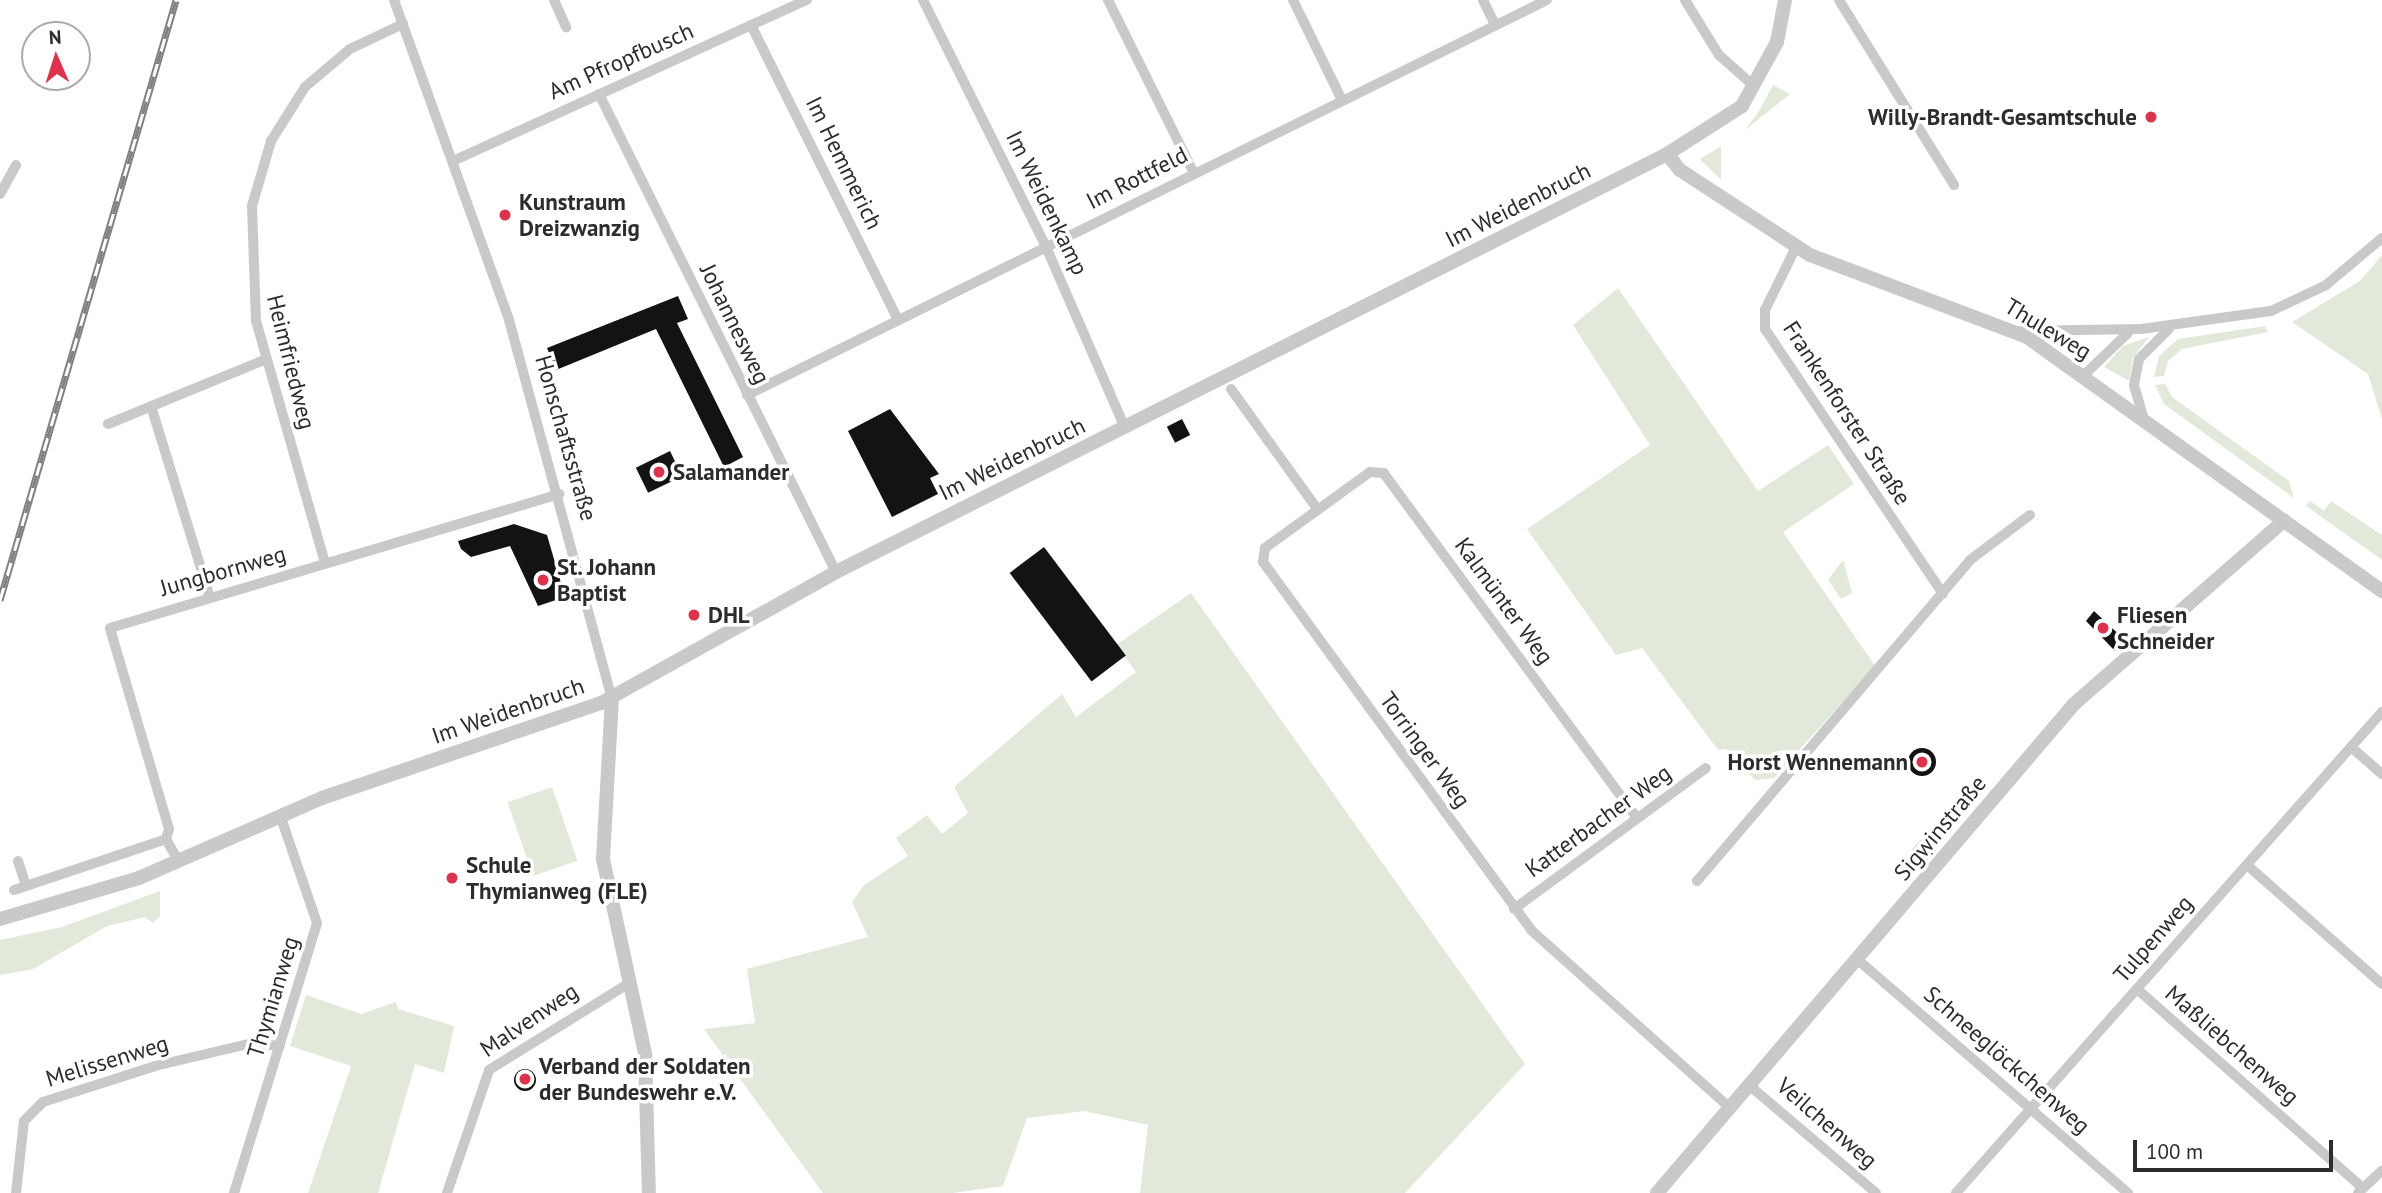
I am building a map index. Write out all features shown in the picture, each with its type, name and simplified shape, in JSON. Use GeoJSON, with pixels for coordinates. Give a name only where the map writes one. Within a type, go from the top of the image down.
{"type":"FeatureCollection","features":[{"type":"Feature","properties":{"kind":"street","name":"Honschaftsstraße"},"geometry":{"type":"LineString","coordinates":[[394,0],[493,270],[559,494],[612,698],[603,859],[645,1054],[649,1193]]}},
{"type":"Feature","properties":{"kind":"street"},"geometry":{"type":"LineString","coordinates":[[554,0],[566,27]]}},
{"type":"Feature","properties":{"kind":"street","name":"Am Pfropfbusch"},"geometry":{"type":"LineString","coordinates":[[453,161],[807,0]]}},
{"type":"Feature","properties":{"kind":"street","name":"Im Weidenkamp"},"geometry":{"type":"LineString","coordinates":[[923,0],[1046,247],[1125,428]]}},
{"type":"Feature","properties":{"kind":"street"},"geometry":{"type":"LineString","coordinates":[[1108,0],[1194,173]]}},
{"type":"Feature","properties":{"kind":"street"},"geometry":{"type":"LineString","coordinates":[[1293,0],[1342,100]]}},
{"type":"Feature","properties":{"kind":"street"},"geometry":{"type":"LineString","coordinates":[[1483,0],[1494,23]]}},
{"type":"Feature","properties":{"kind":"street","name":"Im Rottfeld"},"geometry":{"type":"LineString","coordinates":[[747,395],[1494,23],[1548,0]]}},
{"type":"Feature","properties":{"kind":"street"},"geometry":{"type":"LineString","coordinates":[[1685,0],[1719,55],[1754,86]]}},
{"type":"Feature","properties":{"kind":"street","name":"Im Weidenbruch"},"geometry":{"type":"LineString","coordinates":[[0,919],[179,862],[280,815],[612,698],[836,572],[1667,154],[1726,121],[1754,86],[1777,42],[1784,0]]}},
{"type":"Feature","properties":{"kind":"street"},"geometry":{"type":"LineString","coordinates":[[1839,0],[1954,185]]}},
{"type":"Feature","properties":{"kind":"street","name":"Heimfriedweg"},"geometry":{"type":"LineString","coordinates":[[325,563],[264,360],[249,246],[252,206],[271,141],[305,87],[327,67],[403,24]]}},
{"type":"Feature","properties":{"kind":"street","name":"Im Hemmerich"},"geometry":{"type":"LineString","coordinates":[[751,25],[898,320]]}},
{"type":"Feature","properties":{"kind":"street","name":"Johannesweg"},"geometry":{"type":"LineString","coordinates":[[599,94],[836,572]]}},
{"type":"Feature","properties":{"kind":"street","name":"Thuleweg"},"geometry":{"type":"LineString","coordinates":[[1667,154],[1680,170],[1796,247],[2017,331],[2382,591]]}},
{"type":"Feature","properties":{"kind":"street"},"geometry":{"type":"LineString","coordinates":[[0,194],[16,165]]}},
{"type":"Feature","properties":{"kind":"street"},"geometry":{"type":"LineString","coordinates":[[2017,331],[2176,326],[2281,307],[2326,285],[2382,238]]}},
{"type":"Feature","properties":{"kind":"street","name":"Frankenforster Straße"},"geometry":{"type":"LineString","coordinates":[[1796,247],[1765,310],[1765,329],[1943,594]]}},
{"type":"Feature","properties":{"kind":"street"},"geometry":{"type":"LineString","coordinates":[[2145,422],[2134,385],[2138,359],[2148,344],[2176,326]]}},
{"type":"Feature","properties":{"kind":"street"},"geometry":{"type":"LineString","coordinates":[[2083,376],[2113,341],[2141,329]]}},
{"type":"Feature","properties":{"kind":"street"},"geometry":{"type":"LineString","coordinates":[[108,424],[264,360]]}},
{"type":"Feature","properties":{"kind":"street"},"geometry":{"type":"LineString","coordinates":[[1231,389],[1318,510]]}},
{"type":"Feature","properties":{"kind":"street"},"geometry":{"type":"LineString","coordinates":[[151,406],[209,594]]}},
{"type":"Feature","properties":{"kind":"street","name":"Kalmünter Weg"},"geometry":{"type":"LineString","coordinates":[[1318,510],[1370,472],[1384,473],[1637,818]]}},
{"type":"Feature","properties":{"kind":"street","name":"Jungbornweg"},"geometry":{"type":"LineString","coordinates":[[166,839],[169,829],[110,628],[209,594],[559,494]]}},
{"type":"Feature","properties":{"kind":"street","name":"Torringer Weg"},"geometry":{"type":"LineString","coordinates":[[1318,510],[1265,548],[1263,562],[1514,909],[1572,973],[1731,1108]]}},
{"type":"Feature","properties":{"kind":"street"},"geometry":{"type":"LineString","coordinates":[[1697,881],[1984,546],[2030,515]]}},
{"type":"Feature","properties":{"kind":"street","name":"Sigwinstraße"},"geometry":{"type":"LineString","coordinates":[[1657,1193],[2074,704],[2284,521]]}},
{"type":"Feature","properties":{"kind":"street","name":"Tulpenweg"},"geometry":{"type":"LineString","coordinates":[[1956,1193],[2382,712]]}},
{"type":"Feature","properties":{"kind":"street"},"geometry":{"type":"LineString","coordinates":[[2351,747],[2382,774]]}},
{"type":"Feature","properties":{"kind":"street","name":"Katterbacher Weg"},"geometry":{"type":"LineString","coordinates":[[1514,909],[1706,768]]}},
{"type":"Feature","properties":{"kind":"street","name":"Thymianweg"},"geometry":{"type":"LineString","coordinates":[[234,1193],[317,923],[280,815]]}},
{"type":"Feature","properties":{"kind":"street"},"geometry":{"type":"LineString","coordinates":[[14,890],[166,839],[179,862]]}},
{"type":"Feature","properties":{"kind":"street"},"geometry":{"type":"LineString","coordinates":[[18,861],[26,886]]}},
{"type":"Feature","properties":{"kind":"street"},"geometry":{"type":"LineString","coordinates":[[2247,865],[2382,984]]}},
{"type":"Feature","properties":{"kind":"street","name":"Schneeglöckchenweg"},"geometry":{"type":"LineString","coordinates":[[1858,960],[2128,1193]]}},
{"type":"Feature","properties":{"kind":"street","name":"Malvenweg"},"geometry":{"type":"LineString","coordinates":[[447,1193],[489,1070],[631,982]]}},
{"type":"Feature","properties":{"kind":"street","name":"Maßliebchenweg"},"geometry":{"type":"LineString","coordinates":[[2137,989],[2360,1191]]}},
{"type":"Feature","properties":{"kind":"street","name":"Melissenweg"},"geometry":{"type":"LineString","coordinates":[[16,1193],[24,1121],[43,1102],[191,1057],[252,1043],[280,1046]]}},
{"type":"Feature","properties":{"kind":"street","name":"Veilchenweg"},"geometry":{"type":"LineString","coordinates":[[1750,1086],[1875,1193]]}},
{"type":"Feature","properties":{"kind":"street"},"geometry":{"type":"LineString","coordinates":[[2360,1191],[2382,1171]]}},
{"type":"Feature","properties":{"kind":"green space"},"geometry":{"type":"Polygon","coordinates":[[[1773,85],[1790,94],[1745,130],[1759,111],[1773,85]]]}},
{"type":"Feature","properties":{"kind":"green space"},"geometry":{"type":"Polygon","coordinates":[[[1721,146],[1721,180],[1700,159],[1721,146]]]}},
{"type":"Feature","properties":{"kind":"green space"},"geometry":{"type":"Polygon","coordinates":[[[2382,255],[2382,419],[2368,374],[2292,322],[2360,281],[2382,255]]]}},
{"type":"Feature","properties":{"kind":"green space"},"geometry":{"type":"Polygon","coordinates":[[[1618,288],[1758,491],[1828,445],[1854,484],[1783,532],[1875,666],[1774,778],[1755,780],[1726,749],[1718,750],[1642,648],[1616,655],[1527,529],[1650,445],[1573,325],[1618,288]]]}},
{"type":"Feature","properties":{"kind":"green space"},"geometry":{"type":"Polygon","coordinates":[[[2265,326],[2268,332],[2182,349],[2168,361],[2164,376],[2154,377],[2159,356],[2178,339],[2265,326]]]}},
{"type":"Feature","properties":{"kind":"green space"},"geometry":{"type":"Polygon","coordinates":[[[2149,337],[2133,358],[2129,381],[2104,367],[2123,346],[2149,337]]]}},
{"type":"Feature","properties":{"kind":"green space"},"geometry":{"type":"Polygon","coordinates":[[[2165,384],[2172,397],[2289,481],[2294,498],[2164,404],[2155,385],[2165,384]]]}},
{"type":"Feature","properties":{"kind":"green space"},"geometry":{"type":"Polygon","coordinates":[[[2310,501],[2324,511],[2331,501],[2382,535],[2382,560],[2306,506],[2310,501]]]}},
{"type":"Feature","properties":{"kind":"green space"},"geometry":{"type":"Polygon","coordinates":[[[1843,560],[1852,593],[1841,599],[1828,580],[1843,560]]]}},
{"type":"Feature","properties":{"kind":"green space"},"geometry":{"type":"Polygon","coordinates":[[[1191,593],[1525,1064],[1405,1193],[1140,1193],[1148,1125],[1084,1111],[1027,1118],[1003,1186],[953,1193],[823,1193],[704,1029],[755,1023],[747,969],[868,937],[852,902],[863,886],[908,856],[896,838],[927,815],[942,834],[968,813],[954,787],[1062,694],[1076,717],[1136,672],[1116,645],[1191,593]]]}},
{"type":"Feature","properties":{"kind":"green space"},"geometry":{"type":"Polygon","coordinates":[[[552,787],[577,861],[533,876],[508,802],[552,787]]]}},
{"type":"Feature","properties":{"kind":"green space"},"geometry":{"type":"Polygon","coordinates":[[[160,891],[160,916],[153,923],[145,917],[107,926],[33,969],[0,975],[0,940],[62,927],[160,891]]]}},
{"type":"Feature","properties":{"kind":"green space"},"geometry":{"type":"Polygon","coordinates":[[[306,995],[361,1014],[396,1002],[398,1009],[454,1026],[444,1073],[415,1064],[378,1193],[308,1193],[351,1066],[290,1046],[306,995]]]}},
{"type":"Feature","properties":{"kind":"building"},"geometry":{"type":"Polygon","coordinates":[[[678,296],[688,319],[677,323],[743,457],[724,467],[656,329],[556,370],[547,348],[678,296]]]}},
{"type":"Feature","properties":{"kind":"building"},"geometry":{"type":"Polygon","coordinates":[[[890,409],[939,474],[930,478],[938,494],[892,517],[848,431],[890,409]]]}},
{"type":"Feature","properties":{"kind":"building"},"geometry":{"type":"Polygon","coordinates":[[[1182,419],[1190,435],[1175,443],[1167,427],[1182,419]]]}},
{"type":"Feature","properties":{"kind":"building","name":"Salamander"},"geometry":{"type":"Polygon","coordinates":[[[670,451],[682,476],[648,493],[636,468],[670,451]]]}},
{"type":"Feature","properties":{"kind":"building","name":"St. Johann Baptist"},"geometry":{"type":"Polygon","coordinates":[[[514,524],[547,535],[565,597],[538,606],[510,546],[471,557],[461,549],[458,541],[514,524]]]}},
{"type":"Feature","properties":{"kind":"building"},"geometry":{"type":"Polygon","coordinates":[[[1044,547],[1126,656],[1092,681],[1010,573],[1044,547]]]}},
{"type":"Feature","properties":{"kind":"building","name":"Fliesen Schneider"},"geometry":{"type":"Polygon","coordinates":[[[2094,611],[2127,642],[2115,651],[2086,621],[2094,611]]]}},
{"type":"Feature","properties":{"kind":"building","name":"Horst Wennemann"},"geometry":{"type":"Polygon","coordinates":[[[1922,748],[1932,752],[1936,762],[1932,772],[1922,776],[1912,772],[1908,762],[1912,752],[1922,748]]]}},
{"type":"Feature","properties":{"kind":"building"},"geometry":{"type":"Polygon","coordinates":[[[1921,840],[1935,852],[1925,862],[1912,851],[1921,840]]]}},
{"type":"Feature","properties":{"kind":"building","name":"Verband der Soldaten der Bundeswehr e.V."},"geometry":{"type":"Polygon","coordinates":[[[525,1069],[533,1072],[536,1080],[533,1088],[525,1091],[517,1088],[514,1080],[517,1072],[525,1069]]]}},
{"type":"Feature","properties":{"kind":"railway"},"geometry":{"type":"LineString","coordinates":[[0,600],[176,0]]}},
{"type":"Feature","properties":{"kind":"place","name":"Willy-Brandt-Gesamtschule"},"geometry":{"type":"Point","coordinates":[2151,117]}},
{"type":"Feature","properties":{"kind":"place","name":"Kunstraum Dreizwanzig"},"geometry":{"type":"Point","coordinates":[505,215]}},
{"type":"Feature","properties":{"kind":"place","name":"Salamander"},"geometry":{"type":"Point","coordinates":[659,472]}},
{"type":"Feature","properties":{"kind":"place","name":"St. Johann Baptist"},"geometry":{"type":"Point","coordinates":[543,580]}},
{"type":"Feature","properties":{"kind":"place","name":"DHL"},"geometry":{"type":"Point","coordinates":[694,615]}},
{"type":"Feature","properties":{"kind":"place","name":"Fliesen Schneider"},"geometry":{"type":"Point","coordinates":[2103,628]}},
{"type":"Feature","properties":{"kind":"place","name":"Horst Wennemann"},"geometry":{"type":"Point","coordinates":[1922,762]}},
{"type":"Feature","properties":{"kind":"place","name":"Schule Thymianweg (FLE)"},"geometry":{"type":"Point","coordinates":[452,878]}},
{"type":"Feature","properties":{"kind":"place","name":"Verband der Soldaten der Bundeswehr e.V."},"geometry":{"type":"Point","coordinates":[525,1079]}}]}
